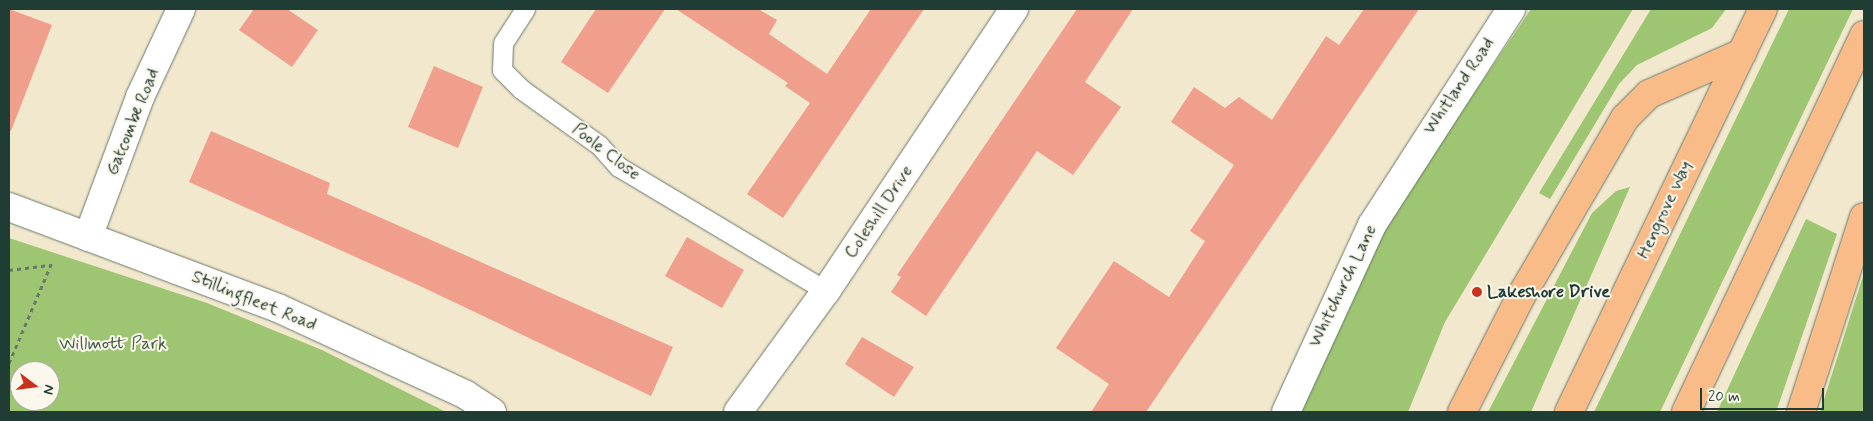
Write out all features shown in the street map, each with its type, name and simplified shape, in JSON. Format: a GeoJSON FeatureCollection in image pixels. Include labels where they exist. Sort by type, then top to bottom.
{"type":"FeatureCollection","features":[{"type":"Feature","properties":{"kind":"highway","name":"Hengrove Way"},"geometry":{"type":"LineString","coordinates":[[1569,412],[1763,9]]}},
{"type":"Feature","properties":{"kind":"highway"},"geometry":{"type":"LineString","coordinates":[[1686,412],[1864,35]]}},
{"type":"Feature","properties":{"kind":"highway"},"geometry":{"type":"LineString","coordinates":[[1462,412],[1521,296],[1625,118],[1649,94],[1742,53]]}},
{"type":"Feature","properties":{"kind":"highway"},"geometry":{"type":"LineString","coordinates":[[1801,412],[1864,216]]}},
{"type":"Feature","properties":{"kind":"street","name":"Gatcombe Road"},"geometry":{"type":"LineString","coordinates":[[77,233],[182,9]]}},
{"type":"Feature","properties":{"kind":"street","name":"Coleshill Drive"},"geometry":{"type":"LineString","coordinates":[[738,412],[826,291],[1014,9]]}},
{"type":"Feature","properties":{"kind":"street","name":"Whitland Road"},"geometry":{"type":"LineString","coordinates":[[1408,163],[1510,9]]}},
{"type":"Feature","properties":{"kind":"street","name":"Whitchurch Lane"},"geometry":{"type":"LineString","coordinates":[[1286,412],[1372,225],[1408,163]]}},
{"type":"Feature","properties":{"kind":"street","name":"Stillingfleet Road"},"geometry":{"type":"LineString","coordinates":[[9,207],[278,308],[466,395],[492,412]]}},
{"type":"Feature","properties":{"kind":"lane","name":"Poole Close"},"geometry":{"type":"LineString","coordinates":[[525,9],[503,43],[502,70],[522,89],[599,145],[619,167],[826,291]]}},
{"type":"Feature","properties":{"kind":"path"},"geometry":{"type":"LineString","coordinates":[[9,363],[50,265],[77,233]]}},
{"type":"Feature","properties":{"kind":"path"},"geometry":{"type":"LineString","coordinates":[[9,270],[50,265]]}},
{"type":"Feature","properties":{"kind":"green space"},"geometry":{"type":"Polygon","coordinates":[[[1531,9],[1633,9],[1445,322],[1408,412],[1300,412],[1383,228],[1531,9]]]}},
{"type":"Feature","properties":{"kind":"green space"},"geometry":{"type":"Polygon","coordinates":[[[1651,9],[1726,9],[1712,28],[1637,65],[1619,84],[1550,199],[1539,193],[1651,9]]]}},
{"type":"Feature","properties":{"kind":"green space"},"geometry":{"type":"Polygon","coordinates":[[[1789,9],[1853,9],[1660,412],[1594,412],[1789,9]]]}},
{"type":"Feature","properties":{"kind":"green space"},"geometry":{"type":"Polygon","coordinates":[[[1630,187],[1531,412],[1488,412],[1592,213],[1616,191],[1630,187]]]}},
{"type":"Feature","properties":{"kind":"green space"},"geometry":{"type":"Polygon","coordinates":[[[1806,219],[1837,234],[1776,412],[1717,412],[1806,219]]]}},
{"type":"Feature","properties":{"kind":"green space","name":"Willmott Park"},"geometry":{"type":"Polygon","coordinates":[[[9,238],[207,303],[322,350],[446,412],[9,412],[9,238]]]}},
{"type":"Feature","properties":{"kind":"green space"},"geometry":{"type":"Polygon","coordinates":[[[1864,273],[1864,412],[1820,412],[1864,273]]]}},
{"type":"Feature","properties":{"kind":"building"},"geometry":{"type":"Polygon","coordinates":[[[9,9],[52,25],[11,131],[9,130],[9,9]]]}},
{"type":"Feature","properties":{"kind":"building"},"geometry":{"type":"Polygon","coordinates":[[[254,9],[287,9],[318,30],[292,67],[239,30],[254,9]]]}},
{"type":"Feature","properties":{"kind":"building"},"geometry":{"type":"Polygon","coordinates":[[[596,9],[665,9],[608,93],[561,62],[596,9]]]}},
{"type":"Feature","properties":{"kind":"building"},"geometry":{"type":"Polygon","coordinates":[[[676,9],[758,9],[777,20],[769,34],[827,74],[871,9],[924,9],[783,218],[747,194],[810,103],[785,86],[788,83],[676,9]]]}},
{"type":"Feature","properties":{"kind":"building"},"geometry":{"type":"Polygon","coordinates":[[[1077,9],[1133,9],[1085,82],[1121,107],[1073,175],[1037,151],[926,316],[891,292],[901,277],[897,275],[1077,9]]]}},
{"type":"Feature","properties":{"kind":"building"},"geometry":{"type":"Polygon","coordinates":[[[1364,9],[1419,9],[1146,412],[1091,412],[1109,384],[1056,348],[1114,261],[1169,297],[1205,241],[1190,231],[1234,165],[1171,122],[1194,87],[1225,108],[1239,97],[1272,120],[1326,36],[1339,45],[1364,9]]]}},
{"type":"Feature","properties":{"kind":"building"},"geometry":{"type":"Polygon","coordinates":[[[434,66],[483,87],[458,148],[408,127],[434,66]]]}},
{"type":"Feature","properties":{"kind":"building"},"geometry":{"type":"Polygon","coordinates":[[[211,131],[330,183],[327,194],[673,347],[651,396],[420,286],[189,182],[211,131]]]}},
{"type":"Feature","properties":{"kind":"building"},"geometry":{"type":"Polygon","coordinates":[[[687,237],[744,270],[722,308],[665,276],[687,237]]]}},
{"type":"Feature","properties":{"kind":"building"},"geometry":{"type":"Polygon","coordinates":[[[862,337],[914,367],[894,397],[845,364],[862,337]]]}},
{"type":"Feature","properties":{"kind":"place","name":"Lakeshore Drive"},"geometry":{"type":"Point","coordinates":[1477,292]}}]}
